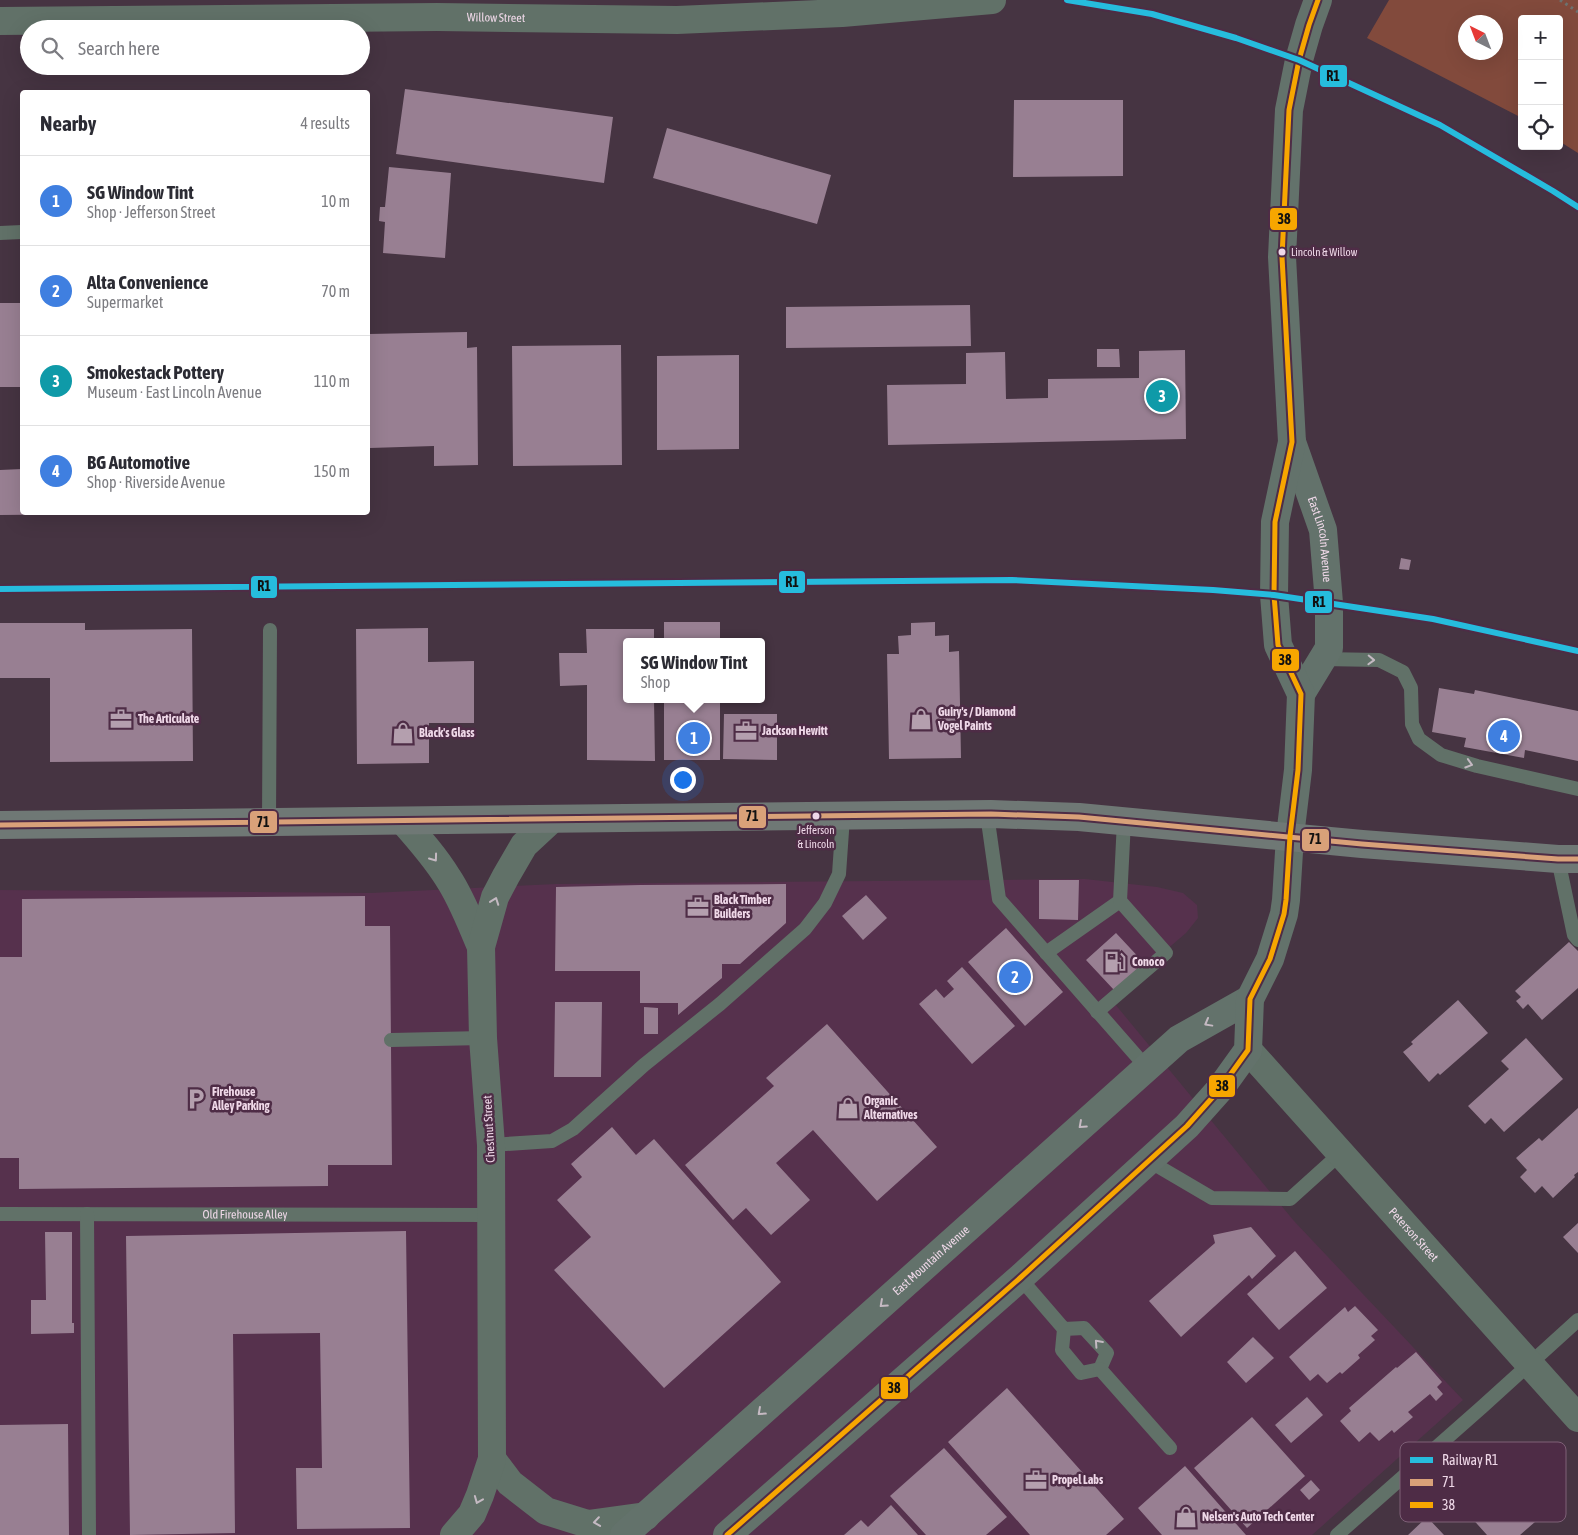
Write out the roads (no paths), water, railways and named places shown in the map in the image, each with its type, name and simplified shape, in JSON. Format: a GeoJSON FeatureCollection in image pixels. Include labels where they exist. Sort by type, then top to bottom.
{"type":"FeatureCollection","features":[{"type":"Feature","properties":{"kind":"highway"},"geometry":{"type":"LineString","coordinates":[[0,825],[987,814],[1079,817],[1362,844],[1568,859]]}},
{"type":"Feature","properties":{"kind":"street","name":"Willow Street"},"geometry":{"type":"LineString","coordinates":[[36,20],[437,9],[677,20],[842,13],[992,0]]}},
{"type":"Feature","properties":{"kind":"street","name":"East Lincoln Avenue"},"geometry":{"type":"LineString","coordinates":[[1290,836],[1298,770],[1301,694],[1278,645],[1274,595],[1275,522],[1292,442],[1282,257],[1290,110],[1299,60],[1308,25],[1318,0]]}},
{"type":"Feature","properties":{"kind":"street","name":"Willow Street"},"geometry":{"type":"LineString","coordinates":[[0,21],[20,20]]}},
{"type":"Feature","properties":{"kind":"street","name":"East Lincoln Avenue"},"geometry":{"type":"LineString","coordinates":[[1292,442],[1323,530],[1329,603],[1330,648],[1301,694]]}},
{"type":"Feature","properties":{"kind":"street"},"geometry":{"type":"LineString","coordinates":[[403,820],[449,879],[481,948]]}},
{"type":"Feature","properties":{"kind":"street","name":"Chestnut Street"},"geometry":{"type":"LineString","coordinates":[[454,1535],[472,1514],[492,1459],[492,1145],[483,1038],[481,948],[495,897],[506,876],[524,845],[551,820]]}},
{"type":"Feature","properties":{"kind":"street"},"geometry":{"type":"LineString","coordinates":[[727,1535],[1020,1278],[1187,1126],[1220,1089],[1248,1050],[1250,999],[1270,959],[1284,914],[1290,836]]}},
{"type":"Feature","properties":{"kind":"street","name":"East Mountain Avenue"},"geometry":{"type":"LineString","coordinates":[[624,1535],[1179,1039],[1250,999]]}},
{"type":"Feature","properties":{"kind":"street","name":"Peterson Street"},"geometry":{"type":"LineString","coordinates":[[1248,1050],[1578,1418]]}},
{"type":"Feature","properties":{"kind":"street"},"geometry":{"type":"LineString","coordinates":[[492,1459],[510,1483],[546,1512],[588,1524],[646,1516]]}},
{"type":"Feature","properties":{"kind":"lane"},"geometry":{"type":"LineString","coordinates":[[0,233],[20,232]]}},
{"type":"Feature","properties":{"kind":"lane"},"geometry":{"type":"LineString","coordinates":[[269,821],[270,630]]}},
{"type":"Feature","properties":{"kind":"lane"},"geometry":{"type":"LineString","coordinates":[[1322,659],[1379,660],[1404,672],[1411,688],[1412,724],[1419,739],[1441,755],[1477,766],[1578,789]]}},
{"type":"Feature","properties":{"kind":"lane"},"geometry":{"type":"LineString","coordinates":[[987,814],[999,899],[1147,1068]]}},
{"type":"Feature","properties":{"kind":"lane"},"geometry":{"type":"LineString","coordinates":[[492,1145],[552,1141],[573,1129],[644,1065],[720,1004],[805,929],[825,903],[839,874],[843,816]]}},
{"type":"Feature","properties":{"kind":"lane"},"geometry":{"type":"LineString","coordinates":[[1097,1012],[1166,953],[1120,901],[1124,821]]}},
{"type":"Feature","properties":{"kind":"lane"},"geometry":{"type":"LineString","coordinates":[[1568,859],[1574,935],[1578,940]]}},
{"type":"Feature","properties":{"kind":"lane"},"geometry":{"type":"LineString","coordinates":[[1046,953],[1120,901]]}},
{"type":"Feature","properties":{"kind":"lane"},"geometry":{"type":"LineString","coordinates":[[391,1040],[483,1038]]}},
{"type":"Feature","properties":{"kind":"lane"},"geometry":{"type":"LineString","coordinates":[[1149,1160],[1212,1198],[1290,1199],[1341,1153]]}},
{"type":"Feature","properties":{"kind":"lane","name":"Old Firehouse Alley"},"geometry":{"type":"LineString","coordinates":[[0,1214],[491,1215]]}},
{"type":"Feature","properties":{"kind":"lane"},"geometry":{"type":"LineString","coordinates":[[87,1214],[89,1535]]}},
{"type":"Feature","properties":{"kind":"lane"},"geometry":{"type":"LineString","coordinates":[[1020,1278],[1064,1329],[1062,1350],[1081,1373],[1100,1369]]}},
{"type":"Feature","properties":{"kind":"lane"},"geometry":{"type":"LineString","coordinates":[[1442,1442],[1578,1320]]}},
{"type":"Feature","properties":{"kind":"lane"},"geometry":{"type":"LineString","coordinates":[[1064,1329],[1084,1328],[1107,1352],[1100,1369]]}},
{"type":"Feature","properties":{"kind":"lane"},"geometry":{"type":"LineString","coordinates":[[1100,1369],[1170,1448]]}},
{"type":"Feature","properties":{"kind":"lane"},"geometry":{"type":"LineString","coordinates":[[1337,1535],[1400,1479]]}},
{"type":"Feature","properties":{"kind":"rail line","name":"R1"},"geometry":{"type":"LineString","coordinates":[[1067,0],[1152,14],[1236,38],[1299,60],[1440,125],[1578,207]]}},
{"type":"Feature","properties":{"kind":"rail line","name":"R1"},"geometry":{"type":"LineString","coordinates":[[0,589],[1012,580],[1213,590],[1274,595],[1433,619],[1578,651]]}},
{"type":"Feature","properties":{"kind":"place","name":"Lincoln & Willow"},"geometry":{"type":"Point","coordinates":[1282,252]}},
{"type":"Feature","properties":{"kind":"place","name":"Smokestack Pottery"},"geometry":{"type":"Point","coordinates":[1162,396]}},
{"type":"Feature","properties":{"kind":"place","name":"The Articulate"},"geometry":{"type":"Point","coordinates":[121,719]}},
{"type":"Feature","properties":{"kind":"place","name":"Guiry's / Diamond Vogel Paints"},"geometry":{"type":"Point","coordinates":[921,719]}},
{"type":"Feature","properties":{"kind":"place","name":"Jackson Hewitt"},"geometry":{"type":"Point","coordinates":[746,731]}},
{"type":"Feature","properties":{"kind":"place","name":"Black's Glass"},"geometry":{"type":"Point","coordinates":[403,733]}},
{"type":"Feature","properties":{"kind":"place","name":"BG Automotive"},"geometry":{"type":"Point","coordinates":[1504,736]}},
{"type":"Feature","properties":{"kind":"place","name":"SG Window Tint"},"geometry":{"type":"Point","coordinates":[694,738]}},
{"type":"Feature","properties":{"kind":"place","name":"Jefferson & Lincoln"},"geometry":{"type":"Point","coordinates":[816,816]}},
{"type":"Feature","properties":{"kind":"place","name":"Black Timber Builders"},"geometry":{"type":"Point","coordinates":[698,907]}},
{"type":"Feature","properties":{"kind":"place","name":"Conoco"},"geometry":{"type":"Point","coordinates":[1115,962]}},
{"type":"Feature","properties":{"kind":"place","name":"Alta Convenience"},"geometry":{"type":"Point","coordinates":[1015,977]}},
{"type":"Feature","properties":{"kind":"place","name":"Firehouse Alley Parking"},"geometry":{"type":"Point","coordinates":[196,1099]}},
{"type":"Feature","properties":{"kind":"place","name":"Organic Alternatives"},"geometry":{"type":"Point","coordinates":[848,1108]}},
{"type":"Feature","properties":{"kind":"place","name":"Propel Labs"},"geometry":{"type":"Point","coordinates":[1036,1480]}},
{"type":"Feature","properties":{"kind":"place","name":"Nelsen's Auto Tech Center"},"geometry":{"type":"Point","coordinates":[1186,1517]}}]}
